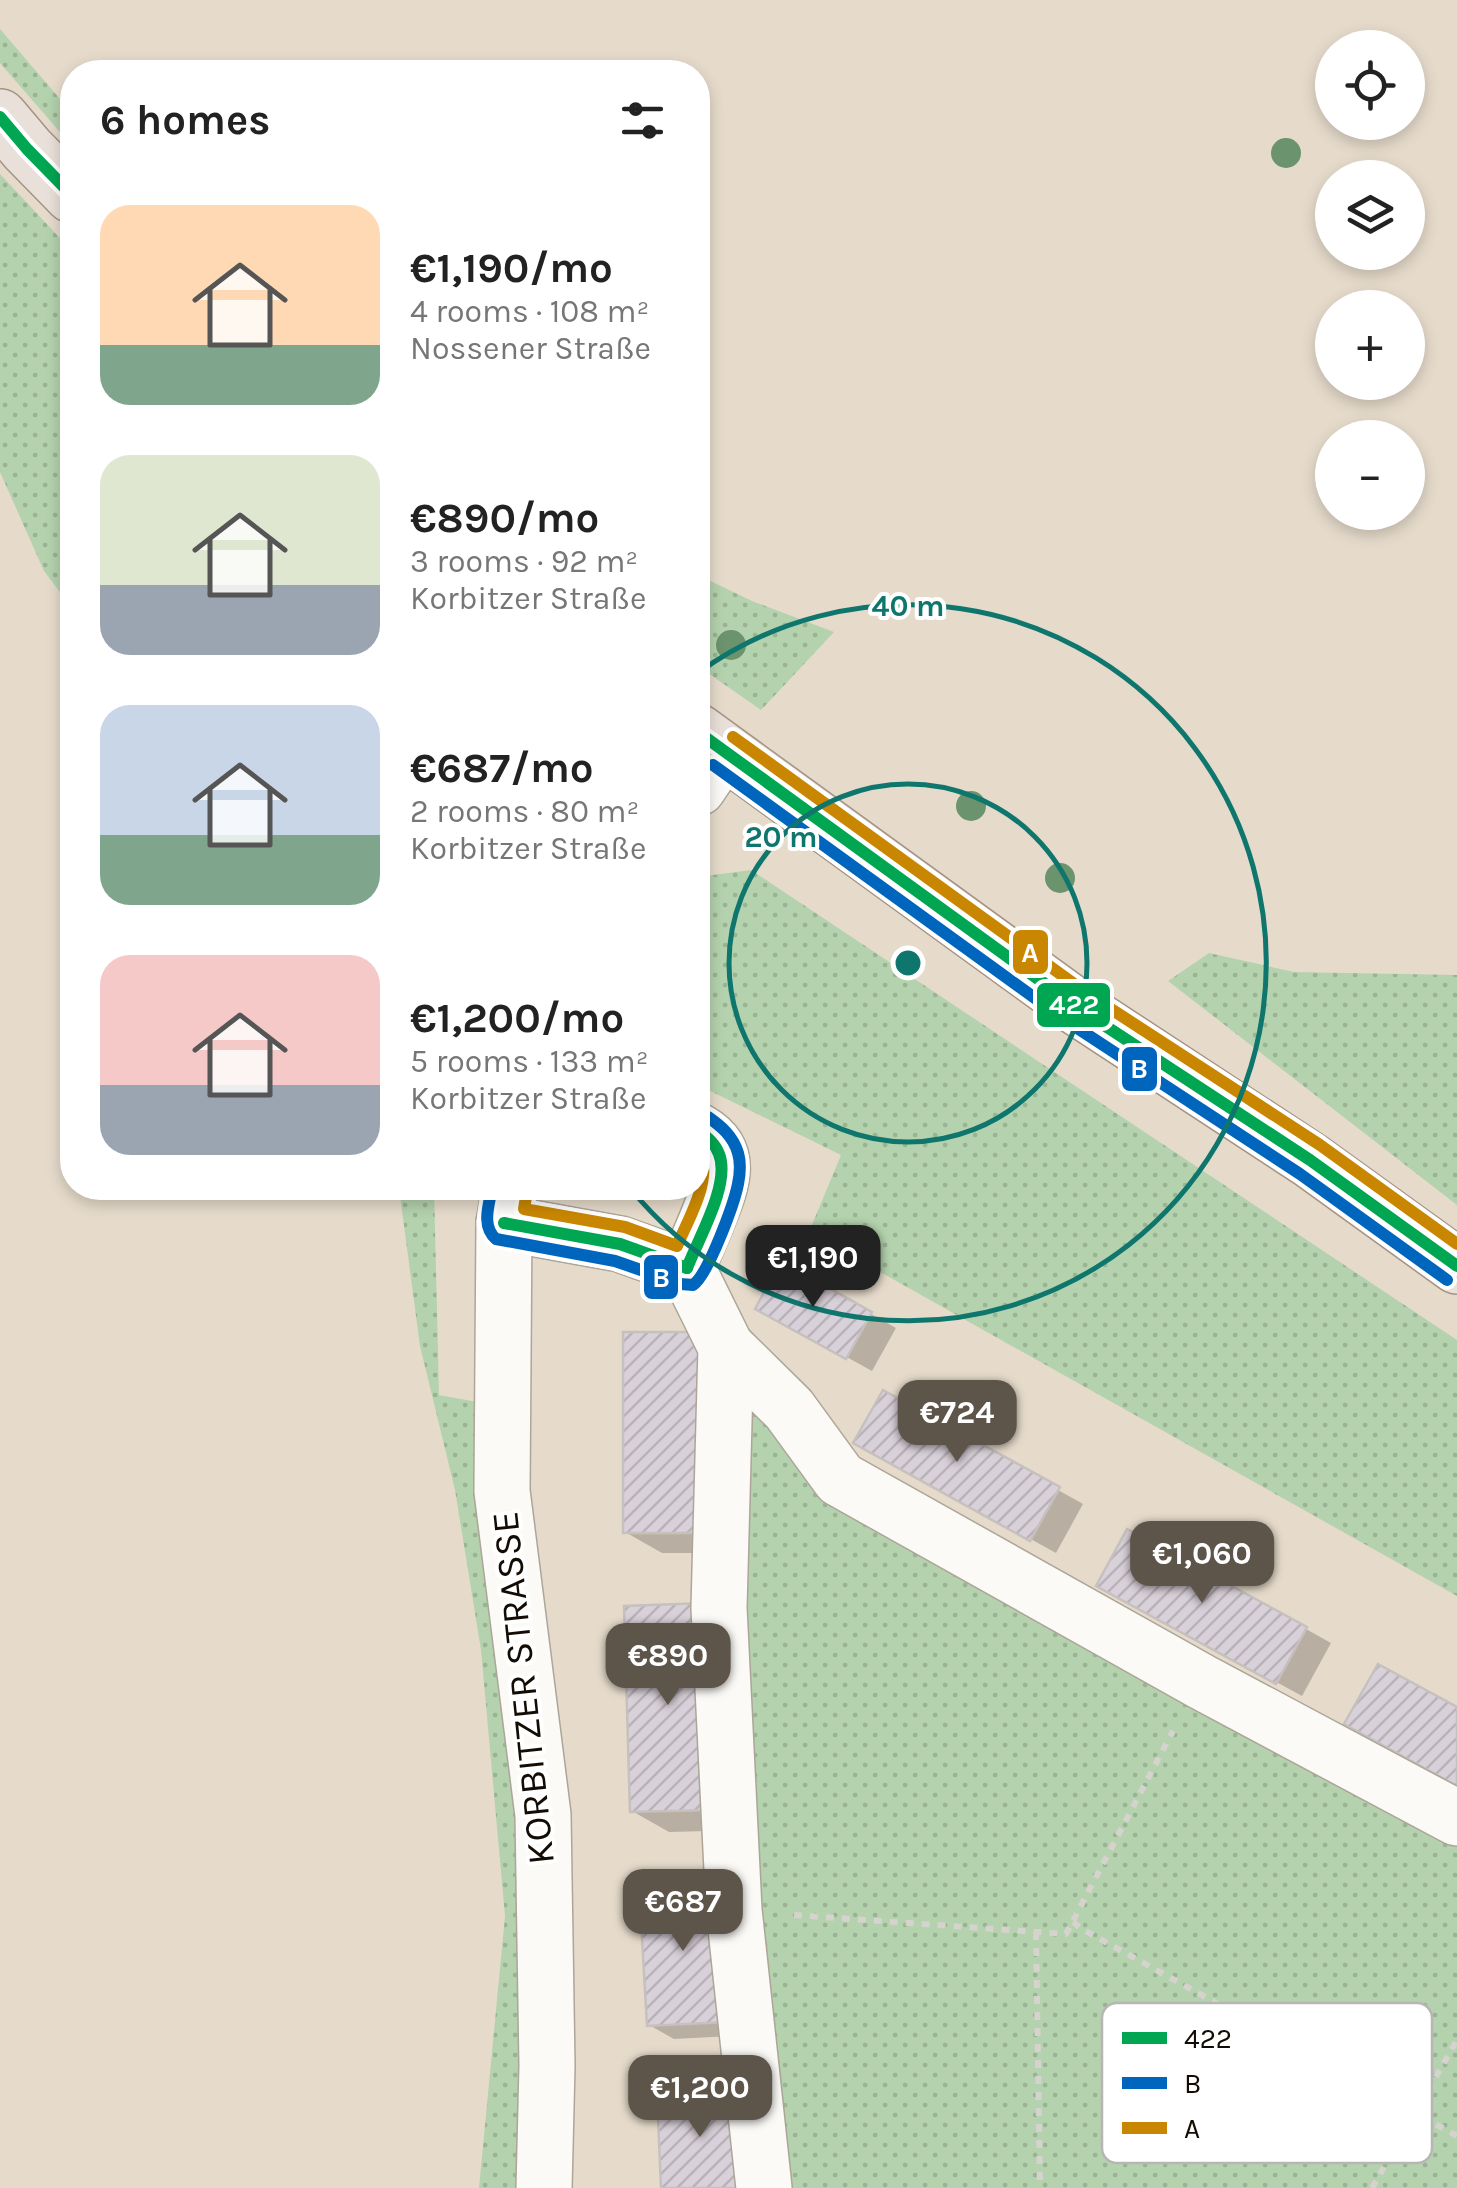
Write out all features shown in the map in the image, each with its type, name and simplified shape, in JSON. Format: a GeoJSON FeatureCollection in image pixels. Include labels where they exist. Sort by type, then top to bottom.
{"type":"FeatureCollection","features":[{"type":"Feature","properties":{"kind":"main road"},"geometry":{"type":"LineString","coordinates":[[0,117],[60,183]]}},
{"type":"Feature","properties":{"kind":"main road"},"geometry":{"type":"LineString","coordinates":[[710,760],[1310,1160],[1457,1266]]}},
{"type":"Feature","properties":{"kind":"street"},"geometry":{"type":"LineString","coordinates":[[687,1268],[722,1183],[722,1158],[710,1138]]}},
{"type":"Feature","properties":{"kind":"street"},"geometry":{"type":"LineString","coordinates":[[507,1206],[687,1268],[726,1347],[789,1409],[840,1479],[1202,1682],[1457,1818]]}},
{"type":"Feature","properties":{"kind":"street","name":"KORBITZER STRASSE"},"geometry":{"type":"LineString","coordinates":[[507,1206],[502,1491],[543,1815],[547,2066],[544,2188]]}},
{"type":"Feature","properties":{"kind":"street"},"geometry":{"type":"LineString","coordinates":[[726,1347],[719,1608],[734,1910],[764,2188]]}},
{"type":"Feature","properties":{"kind":"path"},"geometry":{"type":"LineString","coordinates":[[734,1910],[1066,1934],[1202,1682]]}},
{"type":"Feature","properties":{"kind":"path"},"geometry":{"type":"LineString","coordinates":[[1073,1922],[1218,2003]]}},
{"type":"Feature","properties":{"kind":"path"},"geometry":{"type":"LineString","coordinates":[[1036,1932],[1040,2188]]}},
{"type":"Feature","properties":{"kind":"path"},"geometry":{"type":"LineString","coordinates":[[1432,2083],[1457,2040]]}},
{"type":"Feature","properties":{"kind":"path"},"geometry":{"type":"LineString","coordinates":[[1432,2122],[1457,2136]]}},
{"type":"Feature","properties":{"kind":"path"},"geometry":{"type":"LineString","coordinates":[[1372,2188],[1386,2163]]}},
{"type":"Feature","properties":{"kind":"green space"},"geometry":{"type":"Polygon","coordinates":[[[0,29],[60,99],[60,132],[0,63],[0,29]]]}},
{"type":"Feature","properties":{"kind":"green space"},"geometry":{"type":"Polygon","coordinates":[[[0,174],[60,238],[60,592],[44,571],[0,472],[0,174]]]}},
{"type":"Feature","properties":{"kind":"green space"},"geometry":{"type":"Polygon","coordinates":[[[710,581],[834,632],[761,710],[710,674],[710,581]]]}},
{"type":"Feature","properties":{"kind":"green space"},"geometry":{"type":"Polygon","coordinates":[[[751,870],[1457,1340],[1457,1596],[809,1232],[841,1155],[710,1091],[710,875],[751,870]]]}},
{"type":"Feature","properties":{"kind":"green space"},"geometry":{"type":"Polygon","coordinates":[[[1209,953],[1294,972],[1457,975],[1457,1205],[1168,981],[1209,953]]]}},
{"type":"Feature","properties":{"kind":"green space"},"geometry":{"type":"Polygon","coordinates":[[[401,1200],[434,1200],[439,1395],[483,1403],[520,1799],[526,2188],[479,2188],[505,1916],[481,1650],[455,1490],[420,1346],[401,1200]]]}},
{"type":"Feature","properties":{"kind":"green space"},"geometry":{"type":"Polygon","coordinates":[[[726,1347],[841,1479],[1457,1818],[1457,2188],[764,2188],[726,1347]]]}},
{"type":"Feature","properties":{"kind":"building"},"geometry":{"type":"Polygon","coordinates":[[[781,1261],[872,1312],[846,1359],[755,1309],[781,1261]]]}},
{"type":"Feature","properties":{"kind":"building"},"geometry":{"type":"Polygon","coordinates":[[[623,1332],[703,1332],[703,1533],[623,1533],[623,1332]]]}},
{"type":"Feature","properties":{"kind":"building"},"geometry":{"type":"Polygon","coordinates":[[[883,1390],[1060,1487],[1030,1541],[853,1443],[883,1390]]]}},
{"type":"Feature","properties":{"kind":"building"},"geometry":{"type":"Polygon","coordinates":[[[1127,1529],[1307,1627],[1276,1684],[1096,1586],[1127,1529]]]}},
{"type":"Feature","properties":{"kind":"building"},"geometry":{"type":"Polygon","coordinates":[[[705,1603],[711,1810],[630,1812],[624,1606],[705,1603]]]}},
{"type":"Feature","properties":{"kind":"building"},"geometry":{"type":"Polygon","coordinates":[[[1378,1664],[1457,1707],[1457,1786],[1344,1724],[1378,1664]]]}},
{"type":"Feature","properties":{"kind":"building"},"geometry":{"type":"Polygon","coordinates":[[[718,1881],[726,2022],[647,2026],[639,1886],[718,1881]]]}},
{"type":"Feature","properties":{"kind":"building"},"geometry":{"type":"Polygon","coordinates":[[[737,2090],[742,2188],[661,2188],[657,2094],[737,2090]]]}},
{"type":"Feature","properties":{"kind":"transit line","name":"422"},"geometry":{"type":"LineString","coordinates":[[0,117],[60,183]]}},
{"type":"Feature","properties":{"kind":"transit line","name":"A"},"geometry":{"type":"LineString","coordinates":[[733,737],[1088,994],[1320,1145],[1457,1244]]}},
{"type":"Feature","properties":{"kind":"transit line","name":"422"},"geometry":{"type":"LineString","coordinates":[[710,741],[1078,1008],[1310,1160],[1457,1266]]}},
{"type":"Feature","properties":{"kind":"transit line","name":"B"},"geometry":{"type":"LineString","coordinates":[[713,765],[1068,1022],[1300,1174],[1447,1280]]}},
{"type":"Feature","properties":{"kind":"transit line","name":"B"},"geometry":{"type":"LineString","coordinates":[[490,1200],[487,1222],[496,1239],[615,1261],[693,1285],[720,1238],[740,1172],[733,1141],[710,1119]]}},
{"type":"Feature","properties":{"kind":"transit line","name":"422"},"geometry":{"type":"LineString","coordinates":[[687,1268],[721,1180],[722,1166],[710,1141]]}},
{"type":"Feature","properties":{"kind":"transit line","name":"A"},"geometry":{"type":"LineString","coordinates":[[526,1200],[524,1209],[625,1227],[677,1246],[697,1200]]}},
{"type":"Feature","properties":{"kind":"transit line","name":"422"},"geometry":{"type":"LineString","coordinates":[[504,1223],[620,1244],[687,1268]]}}]}
